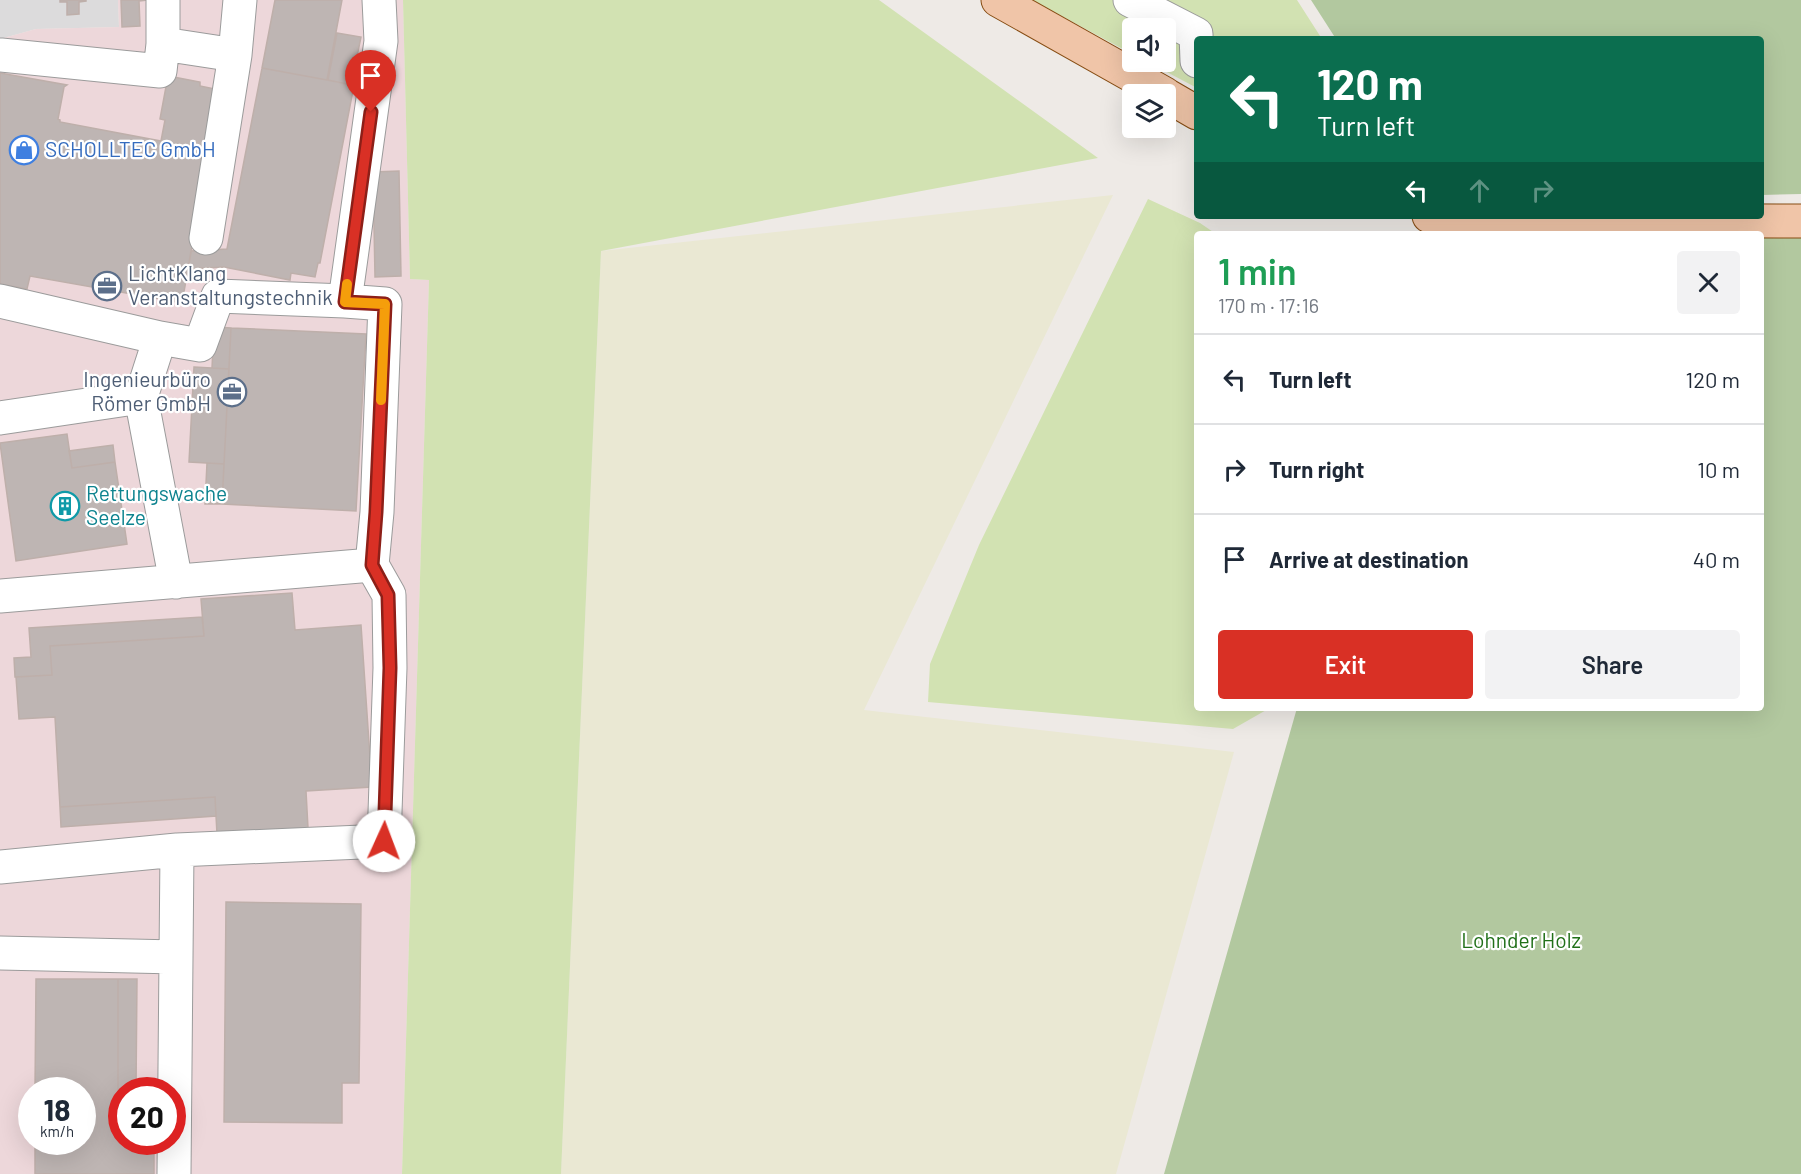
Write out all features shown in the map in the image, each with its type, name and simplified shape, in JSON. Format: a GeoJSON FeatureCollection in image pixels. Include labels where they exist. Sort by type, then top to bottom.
{"type":"FeatureCollection","features":[{"type":"Feature","properties":{"kind":"main road"},"geometry":{"type":"LineString","coordinates":[[998,0],[1146,84]]}},
{"type":"Feature","properties":{"kind":"main road"},"geometry":{"type":"LineString","coordinates":[[1176,101],[1194,111]]}},
{"type":"Feature","properties":{"kind":"main road"},"geometry":{"type":"LineString","coordinates":[[1442,219],[1801,221]]}},
{"type":"Feature","properties":{"kind":"lane"},"geometry":{"type":"LineString","coordinates":[[1,55],[160,71],[163,44],[163,0]]}},
{"type":"Feature","properties":{"kind":"lane"},"geometry":{"type":"LineString","coordinates":[[206,238],[235,55],[240,0]]}},
{"type":"Feature","properties":{"kind":"lane"},"geometry":{"type":"LineString","coordinates":[[345,302],[381,41],[379,0]]}},
{"type":"Feature","properties":{"kind":"lane"},"geometry":{"type":"LineString","coordinates":[[1130,0],[1196,36]]}},
{"type":"Feature","properties":{"kind":"lane"},"geometry":{"type":"LineString","coordinates":[[163,44],[235,55]]}},
{"type":"Feature","properties":{"kind":"lane"},"geometry":{"type":"LineString","coordinates":[[0,301],[200,345],[218,296],[385,304],[372,565],[388,595],[390,668],[384,841],[177,850],[0,867]]}},
{"type":"Feature","properties":{"kind":"lane"},"geometry":{"type":"LineString","coordinates":[[160,338],[141,397],[176,582]]}},
{"type":"Feature","properties":{"kind":"lane"},"geometry":{"type":"LineString","coordinates":[[0,418],[141,397]]}},
{"type":"Feature","properties":{"kind":"lane"},"geometry":{"type":"LineString","coordinates":[[0,596],[372,565]]}},
{"type":"Feature","properties":{"kind":"lane"},"geometry":{"type":"LineString","coordinates":[[174,1174],[177,850]]}},
{"type":"Feature","properties":{"kind":"lane"},"geometry":{"type":"LineString","coordinates":[[0,953],[176,957]]}},
{"type":"Feature","properties":{"kind":"shaded area"},"geometry":{"type":"Polygon","coordinates":[[[0,0],[118,0],[119,27],[36,29],[0,39],[0,0]]]}},
{"type":"Feature","properties":{"kind":"shaded area"},"geometry":{"type":"Polygon","coordinates":[[[118,0],[403,0],[410,279],[429,280],[402,1174],[0,1174],[0,39],[36,29],[119,27],[118,0]]]}},
{"type":"Feature","properties":{"kind":"shaded area"},"geometry":{"type":"Polygon","coordinates":[[[1113,195],[864,710],[1234,752],[1116,1174],[561,1174],[601,251],[1113,195]]]}},
{"type":"Feature","properties":{"kind":"green space"},"geometry":{"type":"Polygon","coordinates":[[[403,0],[879,0],[1098,158],[601,251],[561,1174],[402,1174],[429,280],[410,279],[403,0]]]}},
{"type":"Feature","properties":{"kind":"green space"},"geometry":{"type":"Polygon","coordinates":[[[1032,0],[1297,0],[1320,36],[1194,36],[1194,86],[1167,72],[1176,72],[1176,18],[1122,18],[1122,49],[1032,0]]]}},
{"type":"Feature","properties":{"kind":"green space"},"geometry":{"type":"Polygon","coordinates":[[[1311,0],[1801,0],[1801,194],[1764,195],[1764,36],[1334,36],[1311,0]]]}},
{"type":"Feature","properties":{"kind":"green space"},"geometry":{"type":"Polygon","coordinates":[[[1148,199],[1200,223],[1212,231],[1194,231],[1194,711],[1264,711],[1233,729],[928,702],[930,664],[979,545],[1148,199]]]}},
{"type":"Feature","properties":{"kind":"green space","name":"Lohnder Holz"},"geometry":{"type":"Polygon","coordinates":[[[1764,234],[1801,235],[1801,1174],[1164,1174],[1296,711],[1764,711],[1764,234]]]}},
{"type":"Feature","properties":{"kind":"building"},"geometry":{"type":"Polygon","coordinates":[[[60,0],[86,1],[79,2],[79,14],[67,15],[67,2],[60,2],[60,0]]]}},
{"type":"Feature","properties":{"kind":"building"},"geometry":{"type":"Polygon","coordinates":[[[121,0],[148,0],[139,1],[140,26],[122,27],[121,0]]]}},
{"type":"Feature","properties":{"kind":"building"},"geometry":{"type":"Polygon","coordinates":[[[275,0],[342,0],[327,80],[262,68],[275,0]]]}},
{"type":"Feature","properties":{"kind":"building"},"geometry":{"type":"Polygon","coordinates":[[[337,33],[361,37],[351,85],[328,80],[337,33]]]}},
{"type":"Feature","properties":{"kind":"building"},"geometry":{"type":"Polygon","coordinates":[[[262,68],[354,85],[320,263],[318,263],[315,277],[291,273],[290,280],[224,267],[188,269],[191,251],[227,249],[262,68]]]}},
{"type":"Feature","properties":{"kind":"building"},"geometry":{"type":"Polygon","coordinates":[[[0,73],[67,85],[64,87],[58,119],[60,122],[161,141],[165,120],[160,119],[168,76],[200,82],[200,86],[220,90],[182,303],[30,276],[27,289],[0,284],[0,73]]]}},
{"type":"Feature","properties":{"kind":"building"},"geometry":{"type":"Polygon","coordinates":[[[399,171],[401,276],[375,277],[373,172],[399,171]]]}},
{"type":"Feature","properties":{"kind":"building"},"geometry":{"type":"Polygon","coordinates":[[[214,327],[231,328],[229,369],[212,368],[214,327]]]}},
{"type":"Feature","properties":{"kind":"building"},"geometry":{"type":"Polygon","coordinates":[[[231,328],[366,334],[356,511],[222,504],[231,328]]]}},
{"type":"Feature","properties":{"kind":"building"},"geometry":{"type":"Polygon","coordinates":[[[194,367],[229,369],[224,464],[189,462],[194,367]]]}},
{"type":"Feature","properties":{"kind":"building","name":"Rettungswache Seelze"},"geometry":{"type":"Polygon","coordinates":[[[67,434],[72,468],[115,462],[127,544],[16,561],[0,443],[67,434]]]}},
{"type":"Feature","properties":{"kind":"building"},"geometry":{"type":"Polygon","coordinates":[[[113,445],[115,462],[72,468],[69,451],[113,445]]]}},
{"type":"Feature","properties":{"kind":"building"},"geometry":{"type":"Polygon","coordinates":[[[207,463],[224,464],[222,504],[205,504],[207,463]]]}},
{"type":"Feature","properties":{"kind":"building"},"geometry":{"type":"Polygon","coordinates":[[[292,593],[295,630],[361,625],[372,787],[306,791],[308,828],[217,834],[215,797],[60,807],[55,717],[19,719],[16,677],[52,675],[50,646],[204,636],[201,599],[292,593]]]}},
{"type":"Feature","properties":{"kind":"building"},"geometry":{"type":"Polygon","coordinates":[[[202,617],[204,636],[50,646],[52,675],[15,677],[14,658],[31,657],[29,628],[202,617]]]}},
{"type":"Feature","properties":{"kind":"building"},"geometry":{"type":"Polygon","coordinates":[[[215,797],[216,816],[61,827],[60,807],[215,797]]]}},
{"type":"Feature","properties":{"kind":"building"},"geometry":{"type":"Polygon","coordinates":[[[226,902],[361,904],[359,1083],[342,1083],[342,1123],[224,1122],[226,902]]]}},
{"type":"Feature","properties":{"kind":"building"},"geometry":{"type":"Polygon","coordinates":[[[36,979],[118,979],[118,1077],[108,1077],[108,1155],[154,1155],[154,1174],[35,1174],[35,1155],[96,1155],[96,1077],[35,1077],[36,979]]]}},
{"type":"Feature","properties":{"kind":"building"},"geometry":{"type":"Polygon","coordinates":[[[118,979],[137,979],[136,1077],[118,1077],[118,979]]]}},
{"type":"Feature","properties":{"kind":"slow traffic"},"geometry":{"type":"LineString","coordinates":[[347,284],[345,302],[385,304],[381,400]]}},
{"type":"Feature","properties":{"kind":"place","name":"SCHOLLTEC GmbH"},"geometry":{"type":"Point","coordinates":[24,150]}},
{"type":"Feature","properties":{"kind":"place","name":"LichtKlang Veranstaltungstechnik"},"geometry":{"type":"Point","coordinates":[107,286]}},
{"type":"Feature","properties":{"kind":"place","name":"Ingenieurbüro Römer GmbH"},"geometry":{"type":"Point","coordinates":[232,392]}},
{"type":"Feature","properties":{"kind":"place","name":"Rettungswache Seelze"},"geometry":{"type":"Point","coordinates":[65,506]}},
{"type":"Feature","properties":{"kind":"route"},"geometry":{"type":"LineString","coordinates":[[371,112],[345,302],[385,304],[372,565],[388,595],[390,668],[384,841]]}}]}
